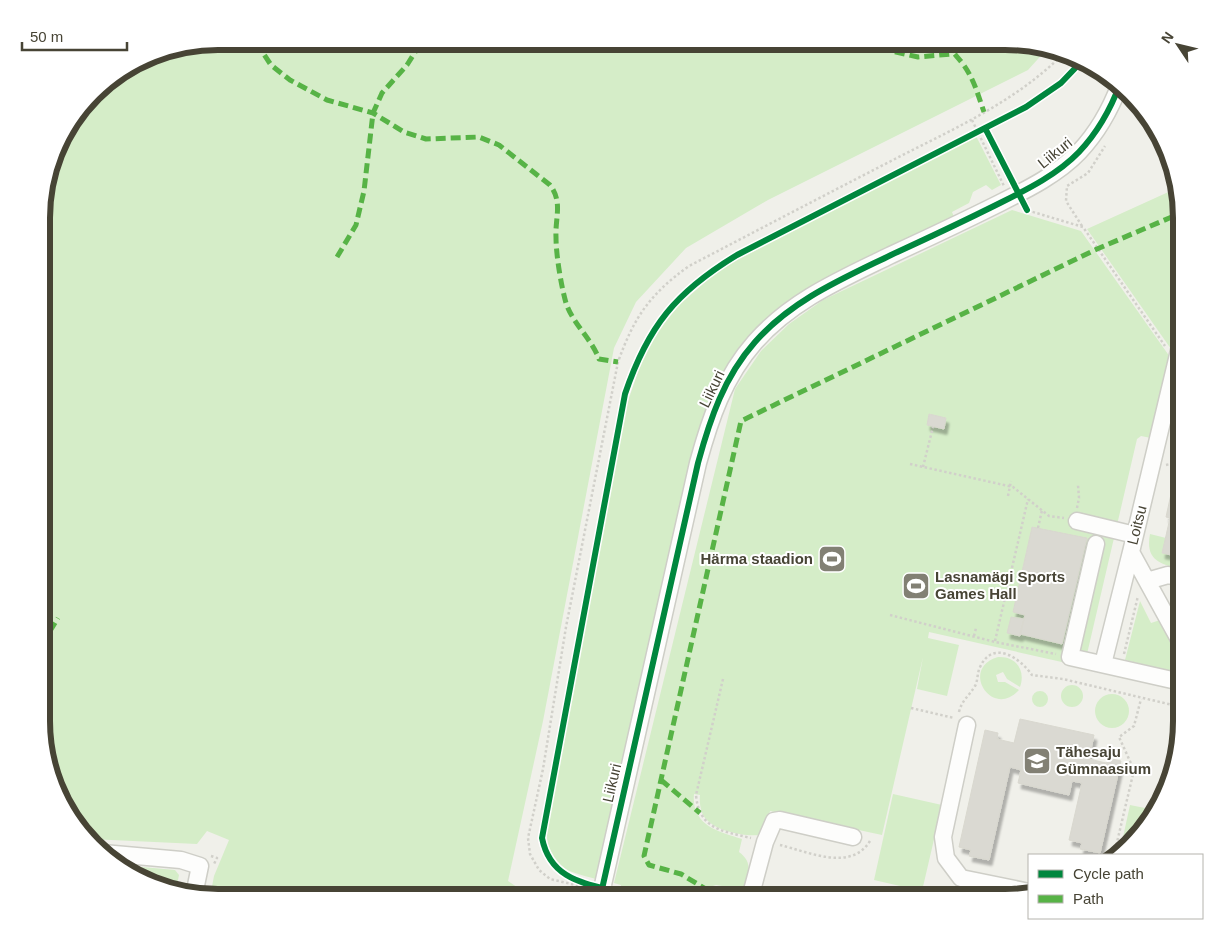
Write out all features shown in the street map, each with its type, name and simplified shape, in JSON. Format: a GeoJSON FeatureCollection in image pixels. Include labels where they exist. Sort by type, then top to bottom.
{"type":"FeatureCollection","features":[{"type":"Feature","properties":{"kind":"street","name":"Liikuri"},"geometry":{"type":"LineString","coordinates":[[596,889],[698,464],[711,418],[727,382],[755,342],[795,306],[834,282],[1007,192],[1049,176],[1079,152],[1105,116],[1116,92]]}},
{"type":"Feature","properties":{"kind":"street","name":"Loitsu"},"geometry":{"type":"LineString","coordinates":[[1173,370],[1131,552],[1173,628]]}},
{"type":"Feature","properties":{"kind":"street"},"geometry":{"type":"LineString","coordinates":[[1164,414],[1173,416]]}},
{"type":"Feature","properties":{"kind":"street"},"geometry":{"type":"LineString","coordinates":[[1076,520],[1135,535]]}},
{"type":"Feature","properties":{"kind":"street"},"geometry":{"type":"LineString","coordinates":[[1096,544],[1070,657],[1173,680]]}},
{"type":"Feature","properties":{"kind":"street"},"geometry":{"type":"LineString","coordinates":[[1103,664],[1131,552]]}},
{"type":"Feature","properties":{"kind":"street"},"geometry":{"type":"LineString","coordinates":[[1145,577],[1173,577]]}},
{"type":"Feature","properties":{"kind":"street"},"geometry":{"type":"LineString","coordinates":[[967,725],[943,837],[946,858],[961,878],[1013,889]]}},
{"type":"Feature","properties":{"kind":"street"},"geometry":{"type":"LineString","coordinates":[[752,889],[765,842],[774,821],[780,820],[853,837]]}},
{"type":"Feature","properties":{"kind":"street"},"geometry":{"type":"LineString","coordinates":[[118,855],[181,860],[200,866],[195,888]]}},
{"type":"Feature","properties":{"kind":"path"},"geometry":{"type":"LineString","coordinates":[[588,889],[550,879],[539,870],[530,854],[528,838],[543,769],[568,617],[618,362],[627,335],[662,285],[689,266],[972,120],[1018,93],[1058,59]]}},
{"type":"Feature","properties":{"kind":"path"},"geometry":{"type":"LineString","coordinates":[[972,120],[1007,192],[1026,210],[1083,227]]}},
{"type":"Feature","properties":{"kind":"path"},"geometry":{"type":"LineString","coordinates":[[969,136],[985,128]]}},
{"type":"Feature","properties":{"kind":"path"},"geometry":{"type":"LineString","coordinates":[[1106,144],[1088,173],[1066,186],[1066,202],[1173,357]]}},
{"type":"Feature","properties":{"kind":"path"},"geometry":{"type":"LineString","coordinates":[[923,466],[933,427]]}},
{"type":"Feature","properties":{"kind":"path"},"geometry":{"type":"LineString","coordinates":[[1166,456],[1164,466],[1173,464]]}},
{"type":"Feature","properties":{"kind":"path"},"geometry":{"type":"LineString","coordinates":[[910,464],[1010,486],[1049,516],[1076,520],[1079,498],[1078,485]]}},
{"type":"Feature","properties":{"kind":"path"},"geometry":{"type":"LineString","coordinates":[[1008,496],[1011,481]]}},
{"type":"Feature","properties":{"kind":"path"},"geometry":{"type":"LineString","coordinates":[[995,642],[1028,499]]}},
{"type":"Feature","properties":{"kind":"path"},"geometry":{"type":"LineString","coordinates":[[1038,528],[1042,510]]}},
{"type":"Feature","properties":{"kind":"path"},"geometry":{"type":"LineString","coordinates":[[1123,660],[1145,577]]}},
{"type":"Feature","properties":{"kind":"path"},"geometry":{"type":"LineString","coordinates":[[890,616],[995,642],[1070,657]]}},
{"type":"Feature","properties":{"kind":"path"},"geometry":{"type":"LineString","coordinates":[[974,636],[976,628]]}},
{"type":"Feature","properties":{"kind":"path"},"geometry":{"type":"LineString","coordinates":[[911,708],[957,719],[962,701],[976,685],[979,669],[984,660],[994,654],[1004,652],[1023,662],[1032,675],[1062,679],[1173,705]]}},
{"type":"Feature","properties":{"kind":"path"},"geometry":{"type":"LineString","coordinates":[[723,679],[696,794],[700,813],[708,824],[716,829],[839,859],[858,855],[870,841]]}},
{"type":"Feature","properties":{"kind":"path"},"geometry":{"type":"LineString","coordinates":[[1116,847],[1134,770],[1119,737],[1134,726],[1141,699]]}},
{"type":"Feature","properties":{"kind":"path"},"geometry":{"type":"LineString","coordinates":[[567,875],[592,889]]}},
{"type":"Feature","properties":{"kind":"green space"},"geometry":{"type":"Polygon","coordinates":[[[207,50],[1016,50],[1042,54],[1028,70],[768,200],[686,248],[636,302],[614,348],[543,721],[508,881],[520,889],[212,889],[214,876],[229,840],[207,831],[197,844],[99,839],[78,814],[67,795],[53,754],[50,732],[51,196],[59,164],[72,134],[92,107],[107,92],[125,78],[144,67],[185,53],[207,50]]]}},
{"type":"Feature","properties":{"kind":"green space"},"geometry":{"type":"Polygon","coordinates":[[[976,136],[1001,185],[992,190],[986,185],[973,192],[969,203],[952,212],[954,217],[752,336],[690,467],[596,879],[567,870],[554,860],[550,853],[547,831],[627,404],[644,354],[656,333],[679,305],[721,268],[976,136]]]}},
{"type":"Feature","properties":{"kind":"green space"},"geometry":{"type":"Polygon","coordinates":[[[1171,191],[1173,207],[1173,341],[1171,349],[1087,229],[1171,191]]]}},
{"type":"Feature","properties":{"kind":"green space"},"geometry":{"type":"Polygon","coordinates":[[[1012,210],[1081,231],[1170,357],[1151,438],[1141,436],[1137,439],[1084,667],[929,632],[928,638],[959,645],[947,696],[917,689],[923,657],[882,835],[770,811],[764,834],[735,833],[719,828],[708,821],[701,809],[700,795],[694,794],[694,805],[697,813],[708,826],[742,839],[739,852],[747,860],[749,869],[745,889],[716,885],[710,887],[721,889],[620,889],[621,885],[614,883],[735,389],[761,351],[789,324],[823,300],[1012,210]]]}},
{"type":"Feature","properties":{"kind":"green space"},"geometry":{"type":"Polygon","coordinates":[[[1150,534],[1166,538],[1162,553],[1173,555],[1173,567],[1161,563],[1156,559],[1152,555],[1149,543],[1150,534]]]}},
{"type":"Feature","properties":{"kind":"green space"},"geometry":{"type":"Polygon","coordinates":[[[1140,601],[1151,623],[1160,620],[1172,639],[1173,668],[1171,671],[1125,660],[1140,601]]]}},
{"type":"Feature","properties":{"kind":"green space"},"geometry":{"type":"Polygon","coordinates":[[[998,657],[1010,659],[1018,665],[1022,675],[1020,687],[1007,679],[1003,672],[996,675],[998,682],[1005,682],[1019,690],[1009,698],[999,699],[990,696],[980,680],[981,671],[987,663],[998,657]]]}},
{"type":"Feature","properties":{"kind":"green space"},"geometry":{"type":"Polygon","coordinates":[[[1072,685],[1080,688],[1083,696],[1080,704],[1072,707],[1064,704],[1061,696],[1064,688],[1072,685]]]}},
{"type":"Feature","properties":{"kind":"green space"},"geometry":{"type":"Polygon","coordinates":[[[1040,691],[1048,699],[1040,707],[1032,699],[1040,691]]]}},
{"type":"Feature","properties":{"kind":"green space"},"geometry":{"type":"Polygon","coordinates":[[[1112,694],[1124,699],[1129,711],[1124,723],[1112,728],[1100,723],[1095,711],[1100,699],[1112,694]]]}},
{"type":"Feature","properties":{"kind":"green space"},"geometry":{"type":"Polygon","coordinates":[[[893,794],[942,805],[922,889],[913,889],[874,880],[893,794]]]}},
{"type":"Feature","properties":{"kind":"green space"},"geometry":{"type":"Polygon","coordinates":[[[1130,805],[1148,809],[1131,832],[1122,841],[1130,805]]]}},
{"type":"Feature","properties":{"kind":"green space"},"geometry":{"type":"Polygon","coordinates":[[[133,866],[175,870],[179,875],[177,884],[133,866]]]}},
{"type":"Feature","properties":{"kind":"building"},"geometry":{"type":"Polygon","coordinates":[[[929,414],[946,418],[944,429],[927,425],[929,414]]]}},
{"type":"Feature","properties":{"kind":"building"},"geometry":{"type":"Polygon","coordinates":[[[1173,485],[1173,555],[1162,553],[1170,518],[1166,517],[1173,485]]]}},
{"type":"Feature","properties":{"kind":"building"},"geometry":{"type":"Polygon","coordinates":[[[1032,527],[1087,538],[1062,644],[1020,634],[1025,615],[1013,612],[1032,527]]]}},
{"type":"Feature","properties":{"kind":"building"},"geometry":{"type":"Polygon","coordinates":[[[1011,617],[1024,619],[1020,636],[1007,633],[1011,617]]]}},
{"type":"Feature","properties":{"kind":"building"},"geometry":{"type":"Polygon","coordinates":[[[1020,719],[1094,735],[1089,759],[1106,763],[1108,758],[1121,761],[1100,853],[1080,849],[1082,843],[1069,840],[1082,783],[1072,781],[1069,795],[1018,783],[1021,770],[1010,767],[989,860],[969,856],[971,850],[959,847],[985,730],[998,733],[997,739],[1014,743],[1020,719]]]}},
{"type":"Feature","properties":{"kind":"marked path"},"geometry":{"type":"LineString","coordinates":[[262,50],[271,65],[290,80],[327,100],[373,113],[404,132],[426,139],[479,137],[499,145],[550,185],[554,191],[558,210],[556,230],[557,252],[569,311],[596,351],[599,359],[618,362]]}},
{"type":"Feature","properties":{"kind":"marked path"},"geometry":{"type":"LineString","coordinates":[[337,257],[356,225],[364,191],[373,113],[382,93],[407,65],[416,50]]}},
{"type":"Feature","properties":{"kind":"marked path"},"geometry":{"type":"LineString","coordinates":[[887,50],[918,57],[952,54]]}},
{"type":"Feature","properties":{"kind":"marked path"},"geometry":{"type":"LineString","coordinates":[[951,50],[970,75],[984,112]]}},
{"type":"Feature","properties":{"kind":"marked path"},"geometry":{"type":"LineString","coordinates":[[706,889],[681,874],[649,865],[644,856],[741,421],[1097,249],[1173,216]]}},
{"type":"Feature","properties":{"kind":"marked path"},"geometry":{"type":"LineString","coordinates":[[50,631],[58,618]]}},
{"type":"Feature","properties":{"kind":"marked path"},"geometry":{"type":"LineString","coordinates":[[661,780],[700,813]]}},
{"type":"Feature","properties":{"kind":"marked path"},"geometry":{"type":"LineString","coordinates":[[587,889],[588,885]]}},
{"type":"Feature","properties":{"kind":"cycle path"},"geometry":{"type":"LineString","coordinates":[[605,889],[566,875],[547,854],[542,838],[625,394],[634,370],[654,330],[681,297],[697,283],[737,255],[1026,107],[1061,83],[1077,66]]}},
{"type":"Feature","properties":{"kind":"cycle path"},"geometry":{"type":"LineString","coordinates":[[602,889],[698,463],[719,399],[744,355],[769,327],[801,302],[854,273],[1011,198],[1062,167],[1092,137],[1108,111],[1116,92]]}},
{"type":"Feature","properties":{"kind":"cycle path"},"geometry":{"type":"LineString","coordinates":[[985,128],[1027,210]]}},
{"type":"Feature","properties":{"kind":"place","name":"Härma staadion"},"geometry":{"type":"Point","coordinates":[832,559]}},
{"type":"Feature","properties":{"kind":"place","name":"Lasnamägi Sports Games Hall"},"geometry":{"type":"Point","coordinates":[916,586]}},
{"type":"Feature","properties":{"kind":"place","name":"Tähesaju Gümnaasium"},"geometry":{"type":"Point","coordinates":[1037,761]}}]}
